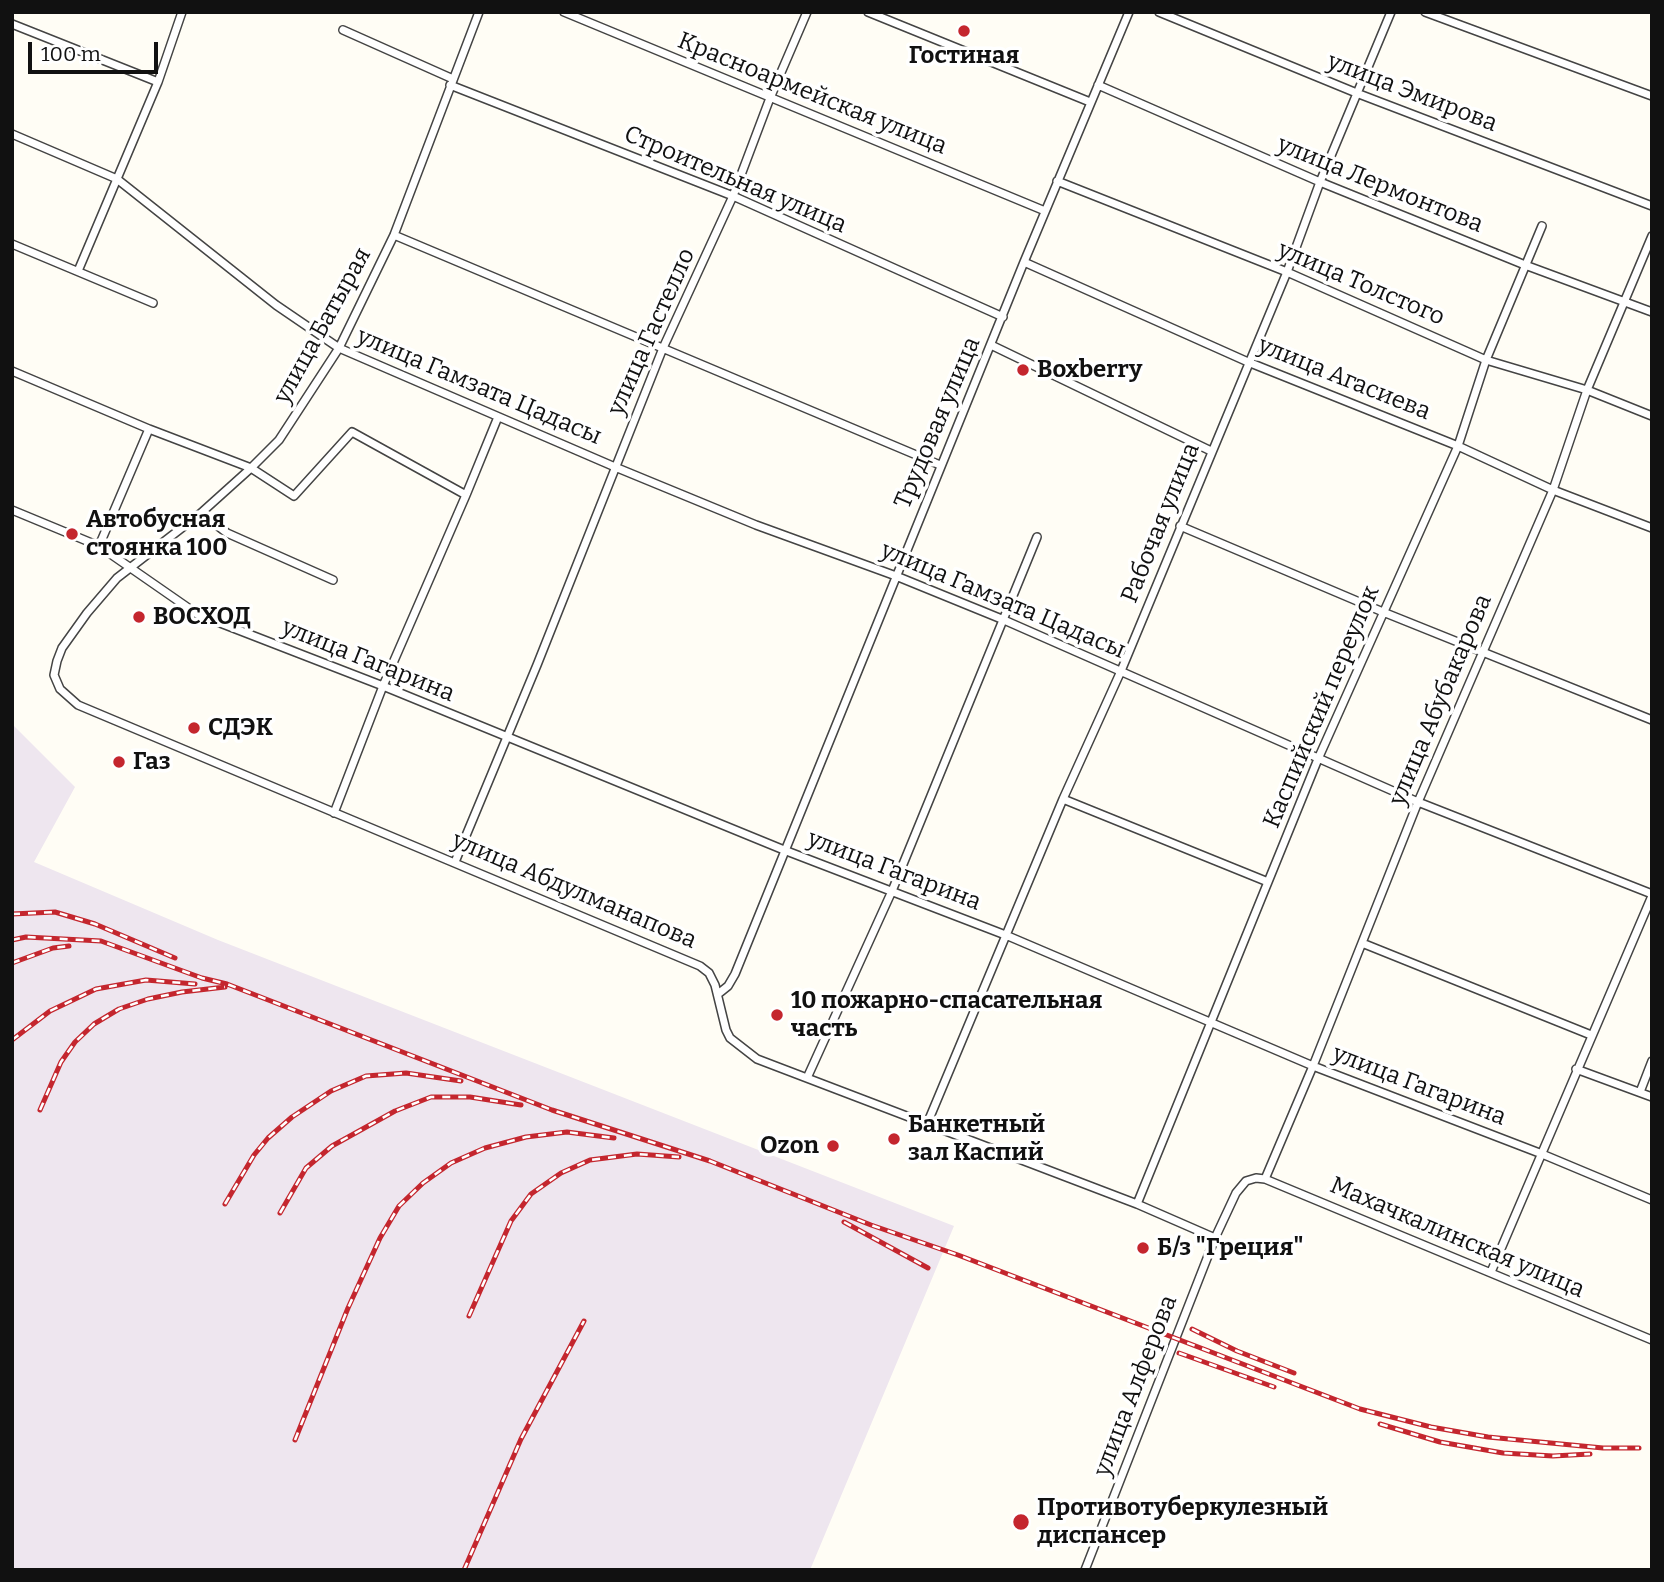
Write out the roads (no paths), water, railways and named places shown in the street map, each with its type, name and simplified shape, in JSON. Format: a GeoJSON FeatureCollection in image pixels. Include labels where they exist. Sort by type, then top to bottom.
{"type":"FeatureCollection","features":[{"type":"Feature","properties":{"kind":"street"},"geometry":{"type":"LineString","coordinates":[[78,271],[158,82],[182,12]]}},
{"type":"Feature","properties":{"kind":"street","name":"улица Батырая"},"geometry":{"type":"LineString","coordinates":[[67,698],[54,675],[62,648],[87,613],[129,567],[201,513],[251,468],[286,430],[339,348],[394,235],[479,12]]}},
{"type":"Feature","properties":{"kind":"street","name":"Красноармейская улица"},"geometry":{"type":"LineString","coordinates":[[564,12],[1045,211]]}},
{"type":"Feature","properties":{"kind":"street","name":"улица Гастелло"},"geometry":{"type":"LineString","coordinates":[[455,862],[663,348],[733,196],[770,98],[807,12]]}},
{"type":"Feature","properties":{"kind":"street"},"geometry":{"type":"LineString","coordinates":[[868,12],[1090,102]]}},
{"type":"Feature","properties":{"kind":"street","name":"улица Эмирова"},"geometry":{"type":"LineString","coordinates":[[1158,12],[1652,206]]}},
{"type":"Feature","properties":{"kind":"street","name":"Рабочая улица"},"geometry":{"type":"LineString","coordinates":[[927,1124],[1063,799],[1121,671],[1287,272],[1320,182],[1391,12]]}},
{"type":"Feature","properties":{"kind":"street"},"geometry":{"type":"LineString","coordinates":[[1425,12],[1652,96]]}},
{"type":"Feature","properties":{"kind":"street","name":"Трудовая улица"},"geometry":{"type":"LineString","coordinates":[[719,994],[735,974],[1126,13]]}},
{"type":"Feature","properties":{"kind":"street"},"geometry":{"type":"LineString","coordinates":[[12,24],[158,82]]}},
{"type":"Feature","properties":{"kind":"street","name":"Строительная улица"},"geometry":{"type":"LineString","coordinates":[[343,30],[452,82],[733,196],[1003,317]]}},
{"type":"Feature","properties":{"kind":"street","name":"улица Лермонтова"},"geometry":{"type":"LineString","coordinates":[[1098,85],[1320,182],[1525,265],[1652,312]]}},
{"type":"Feature","properties":{"kind":"street","name":"улица Гамзата Цадасы"},"geometry":{"type":"LineString","coordinates":[[12,134],[117,179],[276,305],[339,348],[756,525],[896,576],[1004,620],[1418,802],[1652,895]]}},
{"type":"Feature","properties":{"kind":"street","name":"улица Толстого"},"geometry":{"type":"LineString","coordinates":[[1057,181],[1287,272],[1486,359],[1587,390],[1652,416]]}},
{"type":"Feature","properties":{"kind":"street","name":"Каспийский переулок"},"geometry":{"type":"LineString","coordinates":[[1137,1204],[1318,759],[1458,446],[1486,359],[1542,226]]}},
{"type":"Feature","properties":{"kind":"street"},"geometry":{"type":"LineString","coordinates":[[394,235],[940,465]]}},
{"type":"Feature","properties":{"kind":"street","name":"улица Абубакарова"},"geometry":{"type":"LineString","coordinates":[[1265,1179],[1418,802],[1553,490],[1587,390],[1652,236]]}},
{"type":"Feature","properties":{"kind":"street"},"geometry":{"type":"LineString","coordinates":[[12,244],[153,303]]}},
{"type":"Feature","properties":{"kind":"street","name":"улица Агасиева"},"geometry":{"type":"LineString","coordinates":[[1024,262],[1248,362],[1458,446],[1553,490],[1652,528]]}},
{"type":"Feature","properties":{"kind":"street"},"geometry":{"type":"LineString","coordinates":[[991,345],[1211,451]]}},
{"type":"Feature","properties":{"kind":"street"},"geometry":{"type":"LineString","coordinates":[[12,371],[149,429],[251,468],[294,496],[352,432],[466,495]]}},
{"type":"Feature","properties":{"kind":"street"},"geometry":{"type":"LineString","coordinates":[[334,813],[383,686],[498,417]]}},
{"type":"Feature","properties":{"kind":"street"},"geometry":{"type":"LineString","coordinates":[[99,546],[149,429]]}},
{"type":"Feature","properties":{"kind":"street","name":"улица Гагарина"},"geometry":{"type":"LineString","coordinates":[[12,510],[99,546],[197,614],[383,686],[784,850],[1007,936],[1313,1066],[1542,1154],[1652,1200]]}},
{"type":"Feature","properties":{"kind":"street"},"geometry":{"type":"LineString","coordinates":[[201,513],[227,533],[333,580]]}},
{"type":"Feature","properties":{"kind":"street"},"geometry":{"type":"LineString","coordinates":[[1180,526],[1383,612],[1652,720]]}},
{"type":"Feature","properties":{"kind":"street"},"geometry":{"type":"LineString","coordinates":[[807,1078],[891,891],[1037,537]]}},
{"type":"Feature","properties":{"kind":"street","name":"улица Абдулманапова"},"geometry":{"type":"LineString","coordinates":[[67,698],[334,813],[700,965],[709,973],[719,994],[730,1038],[757,1059],[1137,1204],[1215,1238]]}},
{"type":"Feature","properties":{"kind":"street"},"geometry":{"type":"LineString","coordinates":[[1063,799],[1268,882]]}},
{"type":"Feature","properties":{"kind":"street"},"geometry":{"type":"LineString","coordinates":[[1491,1272],[1652,895]]}},
{"type":"Feature","properties":{"kind":"street"},"geometry":{"type":"LineString","coordinates":[[1362,943],[1591,1035]]}},
{"type":"Feature","properties":{"kind":"street"},"geometry":{"type":"LineString","coordinates":[[1640,1092],[1652,1061]]}},
{"type":"Feature","properties":{"kind":"street"},"geometry":{"type":"LineString","coordinates":[[1576,1069],[1652,1097]]}},
{"type":"Feature","properties":{"kind":"street","name":"Махачкалинская улица"},"geometry":{"type":"LineString","coordinates":[[1246,1181],[1265,1179],[1652,1340]]}},
{"type":"Feature","properties":{"kind":"street","name":"улица Алферова"},"geometry":{"type":"LineString","coordinates":[[1085,1570],[1215,1238],[1236,1193],[1246,1181]]}},
{"type":"Feature","properties":{"kind":"railway"},"geometry":{"type":"LineString","coordinates":[[12,914],[55,912],[95,924],[175,958]]}},
{"type":"Feature","properties":{"kind":"railway"},"geometry":{"type":"LineString","coordinates":[[12,940],[26,937],[101,941],[202,978],[227,984],[552,1110],[710,1161],[871,1225],[958,1255],[1360,1409],[1431,1427],[1488,1437],[1603,1448],[1639,1448]]}},
{"type":"Feature","properties":{"kind":"railway"},"geometry":{"type":"LineString","coordinates":[[12,963],[53,948],[69,946]]}},
{"type":"Feature","properties":{"kind":"railway"},"geometry":{"type":"LineString","coordinates":[[12,1040],[50,1011],[96,989],[146,980],[195,984]]}},
{"type":"Feature","properties":{"kind":"railway"},"geometry":{"type":"LineString","coordinates":[[40,1110],[61,1062],[75,1042],[94,1024],[119,1009],[148,999],[225,987]]}},
{"type":"Feature","properties":{"kind":"railway"},"geometry":{"type":"LineString","coordinates":[[225,1204],[254,1155],[268,1138],[292,1117],[331,1091],[366,1076],[406,1073],[461,1081]]}},
{"type":"Feature","properties":{"kind":"railway"},"geometry":{"type":"LineString","coordinates":[[280,1213],[306,1168],[332,1146],[395,1111],[431,1097],[470,1097],[521,1105]]}},
{"type":"Feature","properties":{"kind":"railway"},"geometry":{"type":"LineString","coordinates":[[295,1440],[348,1308],[380,1238],[399,1206],[423,1183],[451,1163],[485,1148],[526,1137],[567,1132],[614,1138]]}},
{"type":"Feature","properties":{"kind":"railway"},"geometry":{"type":"LineString","coordinates":[[469,1316],[511,1221],[531,1194],[561,1173],[590,1160],[637,1154],[679,1157]]}},
{"type":"Feature","properties":{"kind":"railway"},"geometry":{"type":"LineString","coordinates":[[844,1222],[928,1268]]}},
{"type":"Feature","properties":{"kind":"railway"},"geometry":{"type":"LineString","coordinates":[[464,1570],[521,1439],[584,1321]]}},
{"type":"Feature","properties":{"kind":"railway"},"geometry":{"type":"LineString","coordinates":[[1192,1329],[1237,1351],[1294,1373]]}},
{"type":"Feature","properties":{"kind":"railway"},"geometry":{"type":"LineString","coordinates":[[1179,1353],[1274,1387]]}},
{"type":"Feature","properties":{"kind":"railway"},"geometry":{"type":"LineString","coordinates":[[1380,1424],[1440,1442],[1503,1453],[1553,1456],[1590,1454]]}},
{"type":"Feature","properties":{"kind":"place","name":"Гостиная"},"geometry":{"type":"Point","coordinates":[964,31]}},
{"type":"Feature","properties":{"kind":"place","name":"Boxberry"},"geometry":{"type":"Point","coordinates":[1023,370]}},
{"type":"Feature","properties":{"kind":"place","name":"Автобусная стоянка 100"},"geometry":{"type":"Point","coordinates":[72,534]}},
{"type":"Feature","properties":{"kind":"place","name":"ВОСХОД"},"geometry":{"type":"Point","coordinates":[139,617]}},
{"type":"Feature","properties":{"kind":"place","name":"СДЭК"},"geometry":{"type":"Point","coordinates":[194,728]}},
{"type":"Feature","properties":{"kind":"place","name":"Газ"},"geometry":{"type":"Point","coordinates":[119,762]}},
{"type":"Feature","properties":{"kind":"place","name":"10 пожарно-спасательная часть"},"geometry":{"type":"Point","coordinates":[777,1015]}},
{"type":"Feature","properties":{"kind":"place","name":"Банкетный зал Каспий"},"geometry":{"type":"Point","coordinates":[894,1139]}},
{"type":"Feature","properties":{"kind":"place","name":"Ozon"},"geometry":{"type":"Point","coordinates":[833,1146]}},
{"type":"Feature","properties":{"kind":"place","name":"Б/з \"Греция\""},"geometry":{"type":"Point","coordinates":[1143,1248]}},
{"type":"Feature","properties":{"kind":"place","name":"Противотуберкулезный диспансер"},"geometry":{"type":"Point","coordinates":[1021,1522]}}]}
